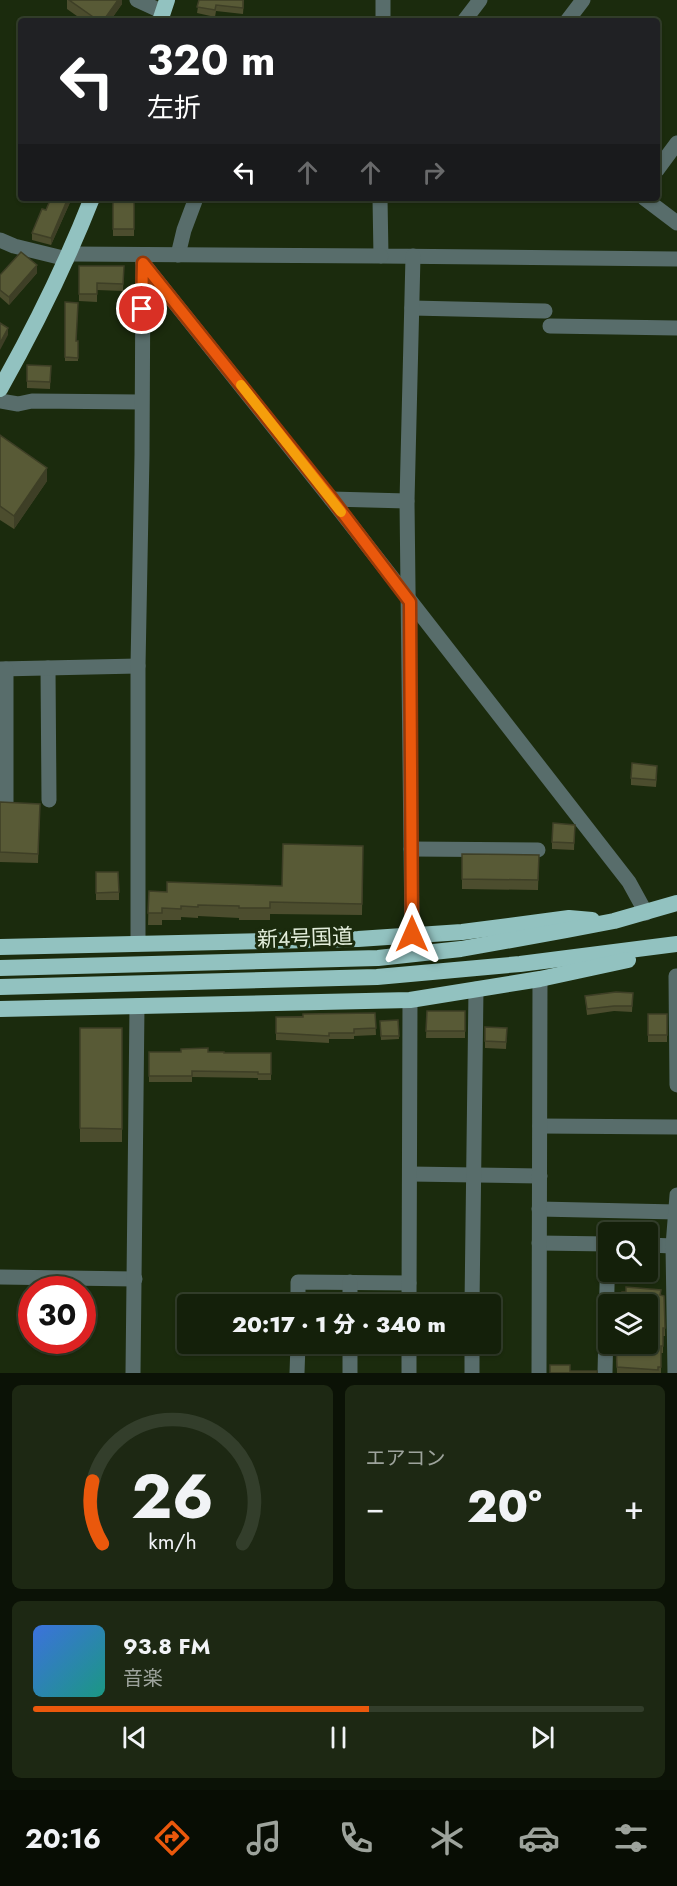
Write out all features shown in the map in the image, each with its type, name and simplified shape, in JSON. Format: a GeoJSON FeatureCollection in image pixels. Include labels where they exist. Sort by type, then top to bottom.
{"type":"FeatureCollection","features":[{"type":"Feature","properties":{"kind":"highway"},"geometry":{"type":"LineString","coordinates":[[0,389],[69,257],[91,201]]}},
{"type":"Feature","properties":{"kind":"highway","name":"新4号国道"},"geometry":{"type":"LineString","coordinates":[[0,968],[378,958],[461,950],[614,921],[677,903]]}},
{"type":"Feature","properties":{"kind":"highway"},"geometry":{"type":"LineString","coordinates":[[0,947],[358,939],[462,932],[569,918],[614,921]]}},
{"type":"Feature","properties":{"kind":"highway"},"geometry":{"type":"LineString","coordinates":[[0,1009],[410,1000],[540,979],[639,958],[673,945]]}},
{"type":"Feature","properties":{"kind":"highway","name":"新4号国道"},"geometry":{"type":"LineString","coordinates":[[0,987],[377,977],[520,964],[673,945]]}},
{"type":"Feature","properties":{"kind":"street"},"geometry":{"type":"LineString","coordinates":[[138,0],[163,11]]}},
{"type":"Feature","properties":{"kind":"street"},"geometry":{"type":"LineString","coordinates":[[383,0],[383,18]]}},
{"type":"Feature","properties":{"kind":"street"},"geometry":{"type":"LineString","coordinates":[[466,18],[480,0]]}},
{"type":"Feature","properties":{"kind":"street"},"geometry":{"type":"LineString","coordinates":[[569,18],[583,0]]}},
{"type":"Feature","properties":{"kind":"street"},"geometry":{"type":"LineString","coordinates":[[660,166],[677,143]]}},
{"type":"Feature","properties":{"kind":"street"},"geometry":{"type":"LineString","coordinates":[[178,255],[195,201]]}},
{"type":"Feature","properties":{"kind":"street"},"geometry":{"type":"LineString","coordinates":[[380,201],[381,256]]}},
{"type":"Feature","properties":{"kind":"street"},"geometry":{"type":"LineString","coordinates":[[648,201],[677,223]]}},
{"type":"Feature","properties":{"kind":"street"},"geometry":{"type":"LineString","coordinates":[[0,240],[14,246],[69,257],[143,259],[178,255],[677,259]]}},
{"type":"Feature","properties":{"kind":"street"},"geometry":{"type":"LineString","coordinates":[[412,934],[410,602],[407,501],[413,256]]}},
{"type":"Feature","properties":{"kind":"street"},"geometry":{"type":"LineString","coordinates":[[138,944],[138,666],[143,259]]}},
{"type":"Feature","properties":{"kind":"street"},"geometry":{"type":"LineString","coordinates":[[143,259],[629,882],[646,913]]}},
{"type":"Feature","properties":{"kind":"street"},"geometry":{"type":"LineString","coordinates":[[412,308],[545,311]]}},
{"type":"Feature","properties":{"kind":"street"},"geometry":{"type":"LineString","coordinates":[[550,326],[677,328]]}},
{"type":"Feature","properties":{"kind":"street"},"geometry":{"type":"LineString","coordinates":[[0,401],[18,404],[42,401],[141,402]]}},
{"type":"Feature","properties":{"kind":"street"},"geometry":{"type":"LineString","coordinates":[[332,499],[407,501]]}},
{"type":"Feature","properties":{"kind":"street"},"geometry":{"type":"LineString","coordinates":[[6,802],[3,669],[138,666]]}},
{"type":"Feature","properties":{"kind":"street"},"geometry":{"type":"LineString","coordinates":[[48,668],[49,800]]}},
{"type":"Feature","properties":{"kind":"street"},"geometry":{"type":"LineString","coordinates":[[411,849],[538,850]]}},
{"type":"Feature","properties":{"kind":"street"},"geometry":{"type":"LineString","coordinates":[[676,976],[677,1085]]}},
{"type":"Feature","properties":{"kind":"street"},"geometry":{"type":"LineString","coordinates":[[539,1373],[540,979]]}},
{"type":"Feature","properties":{"kind":"street"},"geometry":{"type":"LineString","coordinates":[[472,1294],[476,989]]}},
{"type":"Feature","properties":{"kind":"street"},"geometry":{"type":"LineString","coordinates":[[410,1000],[410,1294]]}},
{"type":"Feature","properties":{"kind":"street"},"geometry":{"type":"LineString","coordinates":[[133,1373],[137,1006]]}},
{"type":"Feature","properties":{"kind":"street"},"geometry":{"type":"LineString","coordinates":[[540,1126],[677,1127]]}},
{"type":"Feature","properties":{"kind":"street"},"geometry":{"type":"LineString","coordinates":[[410,1174],[540,1176]]}},
{"type":"Feature","properties":{"kind":"street"},"geometry":{"type":"LineString","coordinates":[[675,1373],[677,1195]]}},
{"type":"Feature","properties":{"kind":"street"},"geometry":{"type":"LineString","coordinates":[[539,1209],[676,1212]]}},
{"type":"Feature","properties":{"kind":"street"},"geometry":{"type":"LineString","coordinates":[[658,1242],[675,1238]]}},
{"type":"Feature","properties":{"kind":"street"},"geometry":{"type":"LineString","coordinates":[[539,1243],[598,1244]]}},
{"type":"Feature","properties":{"kind":"street"},"geometry":{"type":"LineString","coordinates":[[0,1277],[135,1278]]}},
{"type":"Feature","properties":{"kind":"street"},"geometry":{"type":"LineString","coordinates":[[298,1294],[298,1282],[410,1283]]}},
{"type":"Feature","properties":{"kind":"street"},"geometry":{"type":"LineString","coordinates":[[350,1282],[350,1294]]}},
{"type":"Feature","properties":{"kind":"street"},"geometry":{"type":"LineString","coordinates":[[605,1373],[607,1282]]}},
{"type":"Feature","properties":{"kind":"street"},"geometry":{"type":"LineString","coordinates":[[297,1373],[298,1354]]}},
{"type":"Feature","properties":{"kind":"street"},"geometry":{"type":"LineString","coordinates":[[350,1354],[350,1373]]}},
{"type":"Feature","properties":{"kind":"street"},"geometry":{"type":"LineString","coordinates":[[409,1354],[409,1373]]}},
{"type":"Feature","properties":{"kind":"street"},"geometry":{"type":"LineString","coordinates":[[472,1354],[472,1373]]}},
{"type":"Feature","properties":{"kind":"building"},"geometry":{"type":"Polygon","coordinates":[[[69,0],[118,0],[105,18],[95,18],[69,0]]]}},
{"type":"Feature","properties":{"kind":"building"},"geometry":{"type":"Polygon","coordinates":[[[199,0],[243,0],[243,8],[216,5],[215,10],[197,7],[199,0]]]}},
{"type":"Feature","properties":{"kind":"building"},"geometry":{"type":"Polygon","coordinates":[[[50,201],[67,201],[51,238],[32,233],[42,209],[46,210],[50,201]]]}},
{"type":"Feature","properties":{"kind":"building"},"geometry":{"type":"Polygon","coordinates":[[[113,201],[134,201],[134,229],[113,229],[113,201]]]}},
{"type":"Feature","properties":{"kind":"building"},"geometry":{"type":"Polygon","coordinates":[[[21,252],[37,265],[9,297],[0,290],[0,275],[21,252]]]}},
{"type":"Feature","properties":{"kind":"building"},"geometry":{"type":"Polygon","coordinates":[[[79,266],[124,266],[123,284],[97,283],[97,294],[79,294],[79,266]]]}},
{"type":"Feature","properties":{"kind":"building"},"geometry":{"type":"Polygon","coordinates":[[[65,302],[78,303],[76,341],[78,341],[78,358],[65,357],[65,302]]]}},
{"type":"Feature","properties":{"kind":"building"},"geometry":{"type":"Polygon","coordinates":[[[0,323],[8,328],[0,343],[0,323]]]}},
{"type":"Feature","properties":{"kind":"building"},"geometry":{"type":"Polygon","coordinates":[[[27,365],[51,366],[50,382],[27,381],[27,365]]]}},
{"type":"Feature","properties":{"kind":"building"},"geometry":{"type":"Polygon","coordinates":[[[0,435],[47,468],[14,516],[0,506],[0,435]]]}},
{"type":"Feature","properties":{"kind":"building"},"geometry":{"type":"Polygon","coordinates":[[[632,763],[657,766],[656,780],[631,778],[632,763]]]}},
{"type":"Feature","properties":{"kind":"building"},"geometry":{"type":"Polygon","coordinates":[[[0,802],[40,804],[38,854],[0,852],[0,802]]]}},
{"type":"Feature","properties":{"kind":"building"},"geometry":{"type":"Polygon","coordinates":[[[553,823],[575,825],[574,843],[552,842],[553,823]]]}},
{"type":"Feature","properties":{"kind":"building"},"geometry":{"type":"Polygon","coordinates":[[[283,844],[363,846],[362,904],[270,902],[270,908],[198,905],[198,907],[181,906],[181,909],[162,908],[162,913],[148,913],[149,891],[167,892],[167,882],[282,886],[283,844]]]}},
{"type":"Feature","properties":{"kind":"building"},"geometry":{"type":"Polygon","coordinates":[[[462,854],[539,855],[538,880],[462,879],[462,854]]]}},
{"type":"Feature","properties":{"kind":"building"},"geometry":{"type":"Polygon","coordinates":[[[96,872],[118,872],[119,892],[96,893],[96,872]]]}},
{"type":"Feature","properties":{"kind":"building"},"geometry":{"type":"Polygon","coordinates":[[[616,992],[633,993],[632,1006],[587,1009],[585,996],[616,992]]]}},
{"type":"Feature","properties":{"kind":"building"},"geometry":{"type":"Polygon","coordinates":[[[427,1011],[465,1011],[465,1031],[426,1031],[427,1011]]]}},
{"type":"Feature","properties":{"kind":"building"},"geometry":{"type":"Polygon","coordinates":[[[375,1013],[376,1028],[354,1029],[354,1033],[329,1033],[329,1036],[276,1033],[276,1017],[303,1017],[303,1014],[375,1013]]]}},
{"type":"Feature","properties":{"kind":"building"},"geometry":{"type":"Polygon","coordinates":[[[648,1014],[667,1014],[667,1035],[648,1035],[648,1014]]]}},
{"type":"Feature","properties":{"kind":"building"},"geometry":{"type":"Polygon","coordinates":[[[398,1020],[399,1036],[381,1036],[380,1021],[398,1020]]]}},
{"type":"Feature","properties":{"kind":"building"},"geometry":{"type":"Polygon","coordinates":[[[485,1027],[507,1028],[506,1042],[485,1041],[485,1027]]]}},
{"type":"Feature","properties":{"kind":"building"},"geometry":{"type":"Polygon","coordinates":[[[80,1028],[122,1028],[122,1129],[80,1128],[80,1028]]]}},
{"type":"Feature","properties":{"kind":"building"},"geometry":{"type":"Polygon","coordinates":[[[208,1048],[208,1052],[271,1053],[271,1074],[192,1071],[192,1076],[149,1076],[149,1052],[181,1052],[181,1049],[208,1048]]]}},
{"type":"Feature","properties":{"kind":"building"},"geometry":{"type":"Polygon","coordinates":[[[626,1287],[661,1290],[660,1295],[664,1296],[665,1328],[663,1328],[663,1346],[661,1346],[661,1367],[658,1367],[658,1370],[617,1367],[616,1354],[658,1354],[658,1294],[622,1294],[626,1292],[626,1287]]]}},
{"type":"Feature","properties":{"kind":"building"},"geometry":{"type":"Polygon","coordinates":[[[550,1365],[570,1365],[570,1371],[597,1371],[597,1373],[550,1373],[550,1365]]]}},
{"type":"Feature","properties":{"kind":"slow traffic"},"geometry":{"type":"LineString","coordinates":[[241,385],[341,512]]}},
{"type":"Feature","properties":{"kind":"route"},"geometry":{"type":"LineString","coordinates":[[142,309],[143,263],[332,499],[410,602],[412,934]]}}]}
